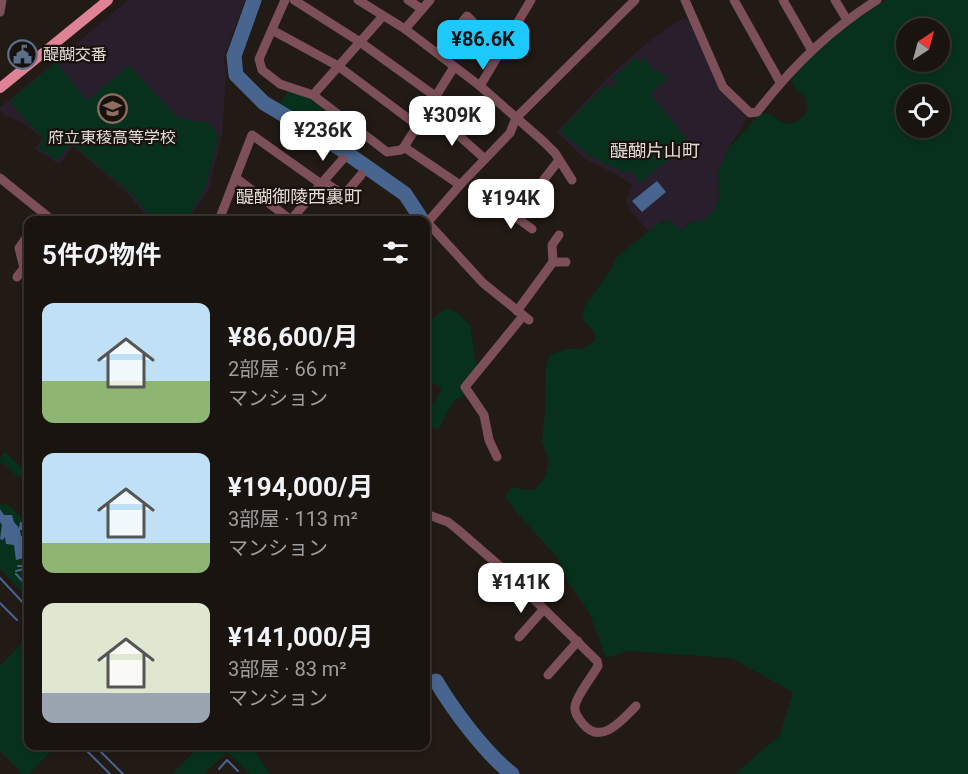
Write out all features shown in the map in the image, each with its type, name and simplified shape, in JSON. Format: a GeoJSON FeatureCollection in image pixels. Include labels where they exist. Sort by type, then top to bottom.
{"type":"FeatureCollection","features":[{"type":"Feature","properties":{"kind":"main road"},"geometry":{"type":"LineString","coordinates":[[0,88],[108,0]]}},
{"type":"Feature","properties":{"kind":"street"},"geometry":{"type":"LineString","coordinates":[[0,12],[2,0]]}},
{"type":"Feature","properties":{"kind":"street"},"geometry":{"type":"LineString","coordinates":[[285,0],[259,60],[262,70],[280,84],[313,95],[387,152],[401,150],[404,147],[454,67]]}},
{"type":"Feature","properties":{"kind":"street"},"geometry":{"type":"LineString","coordinates":[[294,0],[360,42],[435,96]]}},
{"type":"Feature","properties":{"kind":"street"},"geometry":{"type":"LineString","coordinates":[[358,0],[405,29],[480,86],[544,142],[572,180]]}},
{"type":"Feature","properties":{"kind":"street"},"geometry":{"type":"LineString","coordinates":[[408,0],[422,9]]}},
{"type":"Feature","properties":{"kind":"street"},"geometry":{"type":"LineString","coordinates":[[405,29],[430,0]]}},
{"type":"Feature","properties":{"kind":"street"},"geometry":{"type":"LineString","coordinates":[[480,86],[529,5],[519,0]]}},
{"type":"Feature","properties":{"kind":"street"},"geometry":{"type":"LineString","coordinates":[[430,220],[510,133],[516,118],[635,0]]}},
{"type":"Feature","properties":{"kind":"street"},"geometry":{"type":"LineString","coordinates":[[685,0],[723,87],[750,113],[757,112],[780,82],[811,49],[876,0]]}},
{"type":"Feature","properties":{"kind":"street"},"geometry":{"type":"LineString","coordinates":[[734,0],[780,82]]}},
{"type":"Feature","properties":{"kind":"street"},"geometry":{"type":"LineString","coordinates":[[783,0],[811,49]]}},
{"type":"Feature","properties":{"kind":"street"},"geometry":{"type":"LineString","coordinates":[[835,0],[847,20]]}},
{"type":"Feature","properties":{"kind":"street"},"geometry":{"type":"LineString","coordinates":[[313,95],[383,16]]}},
{"type":"Feature","properties":{"kind":"street"},"geometry":{"type":"LineString","coordinates":[[437,53],[467,16],[501,51]]}},
{"type":"Feature","properties":{"kind":"street"},"geometry":{"type":"LineString","coordinates":[[272,30],[338,66],[417,125]]}},
{"type":"Feature","properties":{"kind":"street"},"geometry":{"type":"LineString","coordinates":[[462,128],[457,134],[485,159]]}},
{"type":"Feature","properties":{"kind":"street"},"geometry":{"type":"LineString","coordinates":[[221,216],[252,135],[322,183],[344,195],[361,175]]}},
{"type":"Feature","properties":{"kind":"street"},"geometry":{"type":"LineString","coordinates":[[404,147],[460,185]]}},
{"type":"Feature","properties":{"kind":"street"},"geometry":{"type":"LineString","coordinates":[[290,216],[343,159]]}},
{"type":"Feature","properties":{"kind":"street"},"geometry":{"type":"LineString","coordinates":[[515,217],[559,160]]}},
{"type":"Feature","properties":{"kind":"street"},"geometry":{"type":"LineString","coordinates":[[0,178],[43,216]]}},
{"type":"Feature","properties":{"kind":"street"},"geometry":{"type":"LineString","coordinates":[[236,178],[283,216]]}},
{"type":"Feature","properties":{"kind":"street"},"geometry":{"type":"LineString","coordinates":[[505,209],[532,229]]}},
{"type":"Feature","properties":{"kind":"street"},"geometry":{"type":"LineString","coordinates":[[430,226],[483,283],[523,316]]}},
{"type":"Feature","properties":{"kind":"street"},"geometry":{"type":"LineString","coordinates":[[497,457],[489,440],[484,415],[465,387],[523,316],[554,262],[552,245],[559,235]]}},
{"type":"Feature","properties":{"kind":"street"},"geometry":{"type":"LineString","coordinates":[[17,276],[24,268],[19,248],[24,241]]}},
{"type":"Feature","properties":{"kind":"street"},"geometry":{"type":"LineString","coordinates":[[554,262],[566,262]]}},
{"type":"Feature","properties":{"kind":"street"},"geometry":{"type":"LineString","coordinates":[[430,515],[448,522],[503,569],[593,656],[598,666],[575,704],[577,715],[587,729],[600,733],[606,732],[636,706]]}},
{"type":"Feature","properties":{"kind":"street"},"geometry":{"type":"LineString","coordinates":[[519,637],[543,610]]}},
{"type":"Feature","properties":{"kind":"street"},"geometry":{"type":"LineString","coordinates":[[548,675],[578,641]]}},
{"type":"Feature","properties":{"kind":"shaded area","name":"府立東稜高等学校"},"geometry":{"type":"Polygon","coordinates":[[[128,0],[245,0],[224,58],[226,74],[222,136],[209,189],[191,216],[146,216],[130,196],[73,146],[59,164],[35,149],[42,138],[21,122],[6,116],[0,108],[128,0]]]}},
{"type":"Feature","properties":{"kind":"shaded area"},"geometry":{"type":"Polygon","coordinates":[[[687,17],[721,90],[747,118],[718,172],[719,199],[713,212],[702,223],[693,221],[680,230],[665,220],[648,231],[628,207],[626,201],[632,185],[616,174],[585,159],[557,132],[610,75],[652,39],[687,17]]]}},
{"type":"Feature","properties":{"kind":"green space"},"geometry":{"type":"Polygon","coordinates":[[[886,0],[968,0],[968,774],[735,774],[780,735],[793,692],[731,658],[629,651],[606,658],[589,612],[568,582],[558,558],[505,497],[512,487],[534,490],[544,479],[549,462],[542,441],[546,363],[551,354],[568,349],[582,349],[595,341],[594,331],[583,320],[584,307],[610,271],[616,258],[656,225],[669,220],[681,230],[693,221],[702,222],[713,212],[719,199],[718,172],[729,148],[761,112],[789,124],[800,119],[808,111],[805,97],[795,89],[791,81],[822,45],[886,0]]]}},
{"type":"Feature","properties":{"kind":"green space"},"geometry":{"type":"Polygon","coordinates":[[[635,58],[640,62],[644,58],[654,72],[658,69],[667,79],[650,94],[686,138],[685,145],[679,150],[674,145],[667,152],[669,159],[639,183],[636,180],[638,176],[628,170],[625,173],[590,156],[560,131],[605,85],[610,89],[617,82],[613,78],[635,58]]]}},
{"type":"Feature","properties":{"kind":"green space"},"geometry":{"type":"Polygon","coordinates":[[[56,62],[87,101],[129,65],[178,118],[209,123],[218,136],[205,189],[188,216],[149,216],[133,195],[72,144],[57,160],[38,148],[44,138],[10,101],[56,62]]]}},
{"type":"Feature","properties":{"kind":"green space"},"geometry":{"type":"Polygon","coordinates":[[[288,91],[309,98],[323,108],[311,126],[277,109],[288,91]]]}},
{"type":"Feature","properties":{"kind":"green space"},"geometry":{"type":"Polygon","coordinates":[[[447,309],[458,313],[471,327],[474,358],[478,364],[478,370],[467,393],[453,402],[439,428],[436,429],[430,425],[430,404],[434,403],[441,390],[440,386],[430,381],[430,322],[440,312],[447,309]]]}},
{"type":"Feature","properties":{"kind":"green space"},"geometry":{"type":"Polygon","coordinates":[[[5,452],[24,470],[24,474],[19,478],[0,462],[0,457],[5,452]]]}},
{"type":"Feature","properties":{"kind":"green space"},"geometry":{"type":"Polygon","coordinates":[[[6,503],[24,520],[24,594],[0,569],[0,504],[3,506],[6,503]]]}},
{"type":"Feature","properties":{"kind":"green space"},"geometry":{"type":"Polygon","coordinates":[[[24,641],[24,750],[52,750],[29,774],[23,774],[0,751],[0,666],[24,641]]]}},
{"type":"Feature","properties":{"kind":"green space"},"geometry":{"type":"Polygon","coordinates":[[[196,750],[254,750],[270,774],[250,774],[227,752],[204,774],[172,774],[196,750]]]}},
{"type":"Feature","properties":{"kind":"water"},"geometry":{"type":"Polygon","coordinates":[[[657,181],[666,192],[642,212],[632,201],[657,181]]]}},
{"type":"Feature","properties":{"kind":"water"},"geometry":{"type":"Polygon","coordinates":[[[0,509],[4,515],[12,515],[19,528],[20,522],[24,523],[22,525],[24,530],[20,530],[21,536],[24,536],[24,558],[16,560],[14,545],[6,544],[5,537],[3,540],[0,539],[2,525],[0,509]]]}},
{"type":"Feature","properties":{"kind":"waterway"},"geometry":{"type":"LineString","coordinates":[[254,0],[234,56],[236,75],[264,103],[341,149],[405,194],[419,216]]}},
{"type":"Feature","properties":{"kind":"waterway"},"geometry":{"type":"LineString","coordinates":[[16,571],[24,569],[24,566],[18,566]]}},
{"type":"Feature","properties":{"kind":"waterway"},"geometry":{"type":"LineString","coordinates":[[16,574],[24,583]]}},
{"type":"Feature","properties":{"kind":"waterway"},"geometry":{"type":"LineString","coordinates":[[0,578],[24,604]]}},
{"type":"Feature","properties":{"kind":"waterway"},"geometry":{"type":"LineString","coordinates":[[0,603],[17,620]]}},
{"type":"Feature","properties":{"kind":"waterway"},"geometry":{"type":"LineString","coordinates":[[436,681],[471,731],[512,774]]}},
{"type":"Feature","properties":{"kind":"waterway"},"geometry":{"type":"LineString","coordinates":[[86,750],[110,774]]}},
{"type":"Feature","properties":{"kind":"waterway"},"geometry":{"type":"LineString","coordinates":[[99,750],[123,774]]}},
{"type":"Feature","properties":{"kind":"waterway"},"geometry":{"type":"LineString","coordinates":[[219,769],[227,760],[238,771]]}},
{"type":"Feature","properties":{"kind":"place","name":"醍醐交番"},"geometry":{"type":"Point","coordinates":[22,54]}},
{"type":"Feature","properties":{"kind":"place","name":"府立東稜高等学校"},"geometry":{"type":"Point","coordinates":[112,109]}},
{"type":"Feature","properties":{"kind":"district","name":"醍醐片山町"},"geometry":{"type":"Point","coordinates":[655,151]}},
{"type":"Feature","properties":{"kind":"district","name":"醍醐御陵西裏町"},"geometry":{"type":"Point","coordinates":[299,197]}}]}
